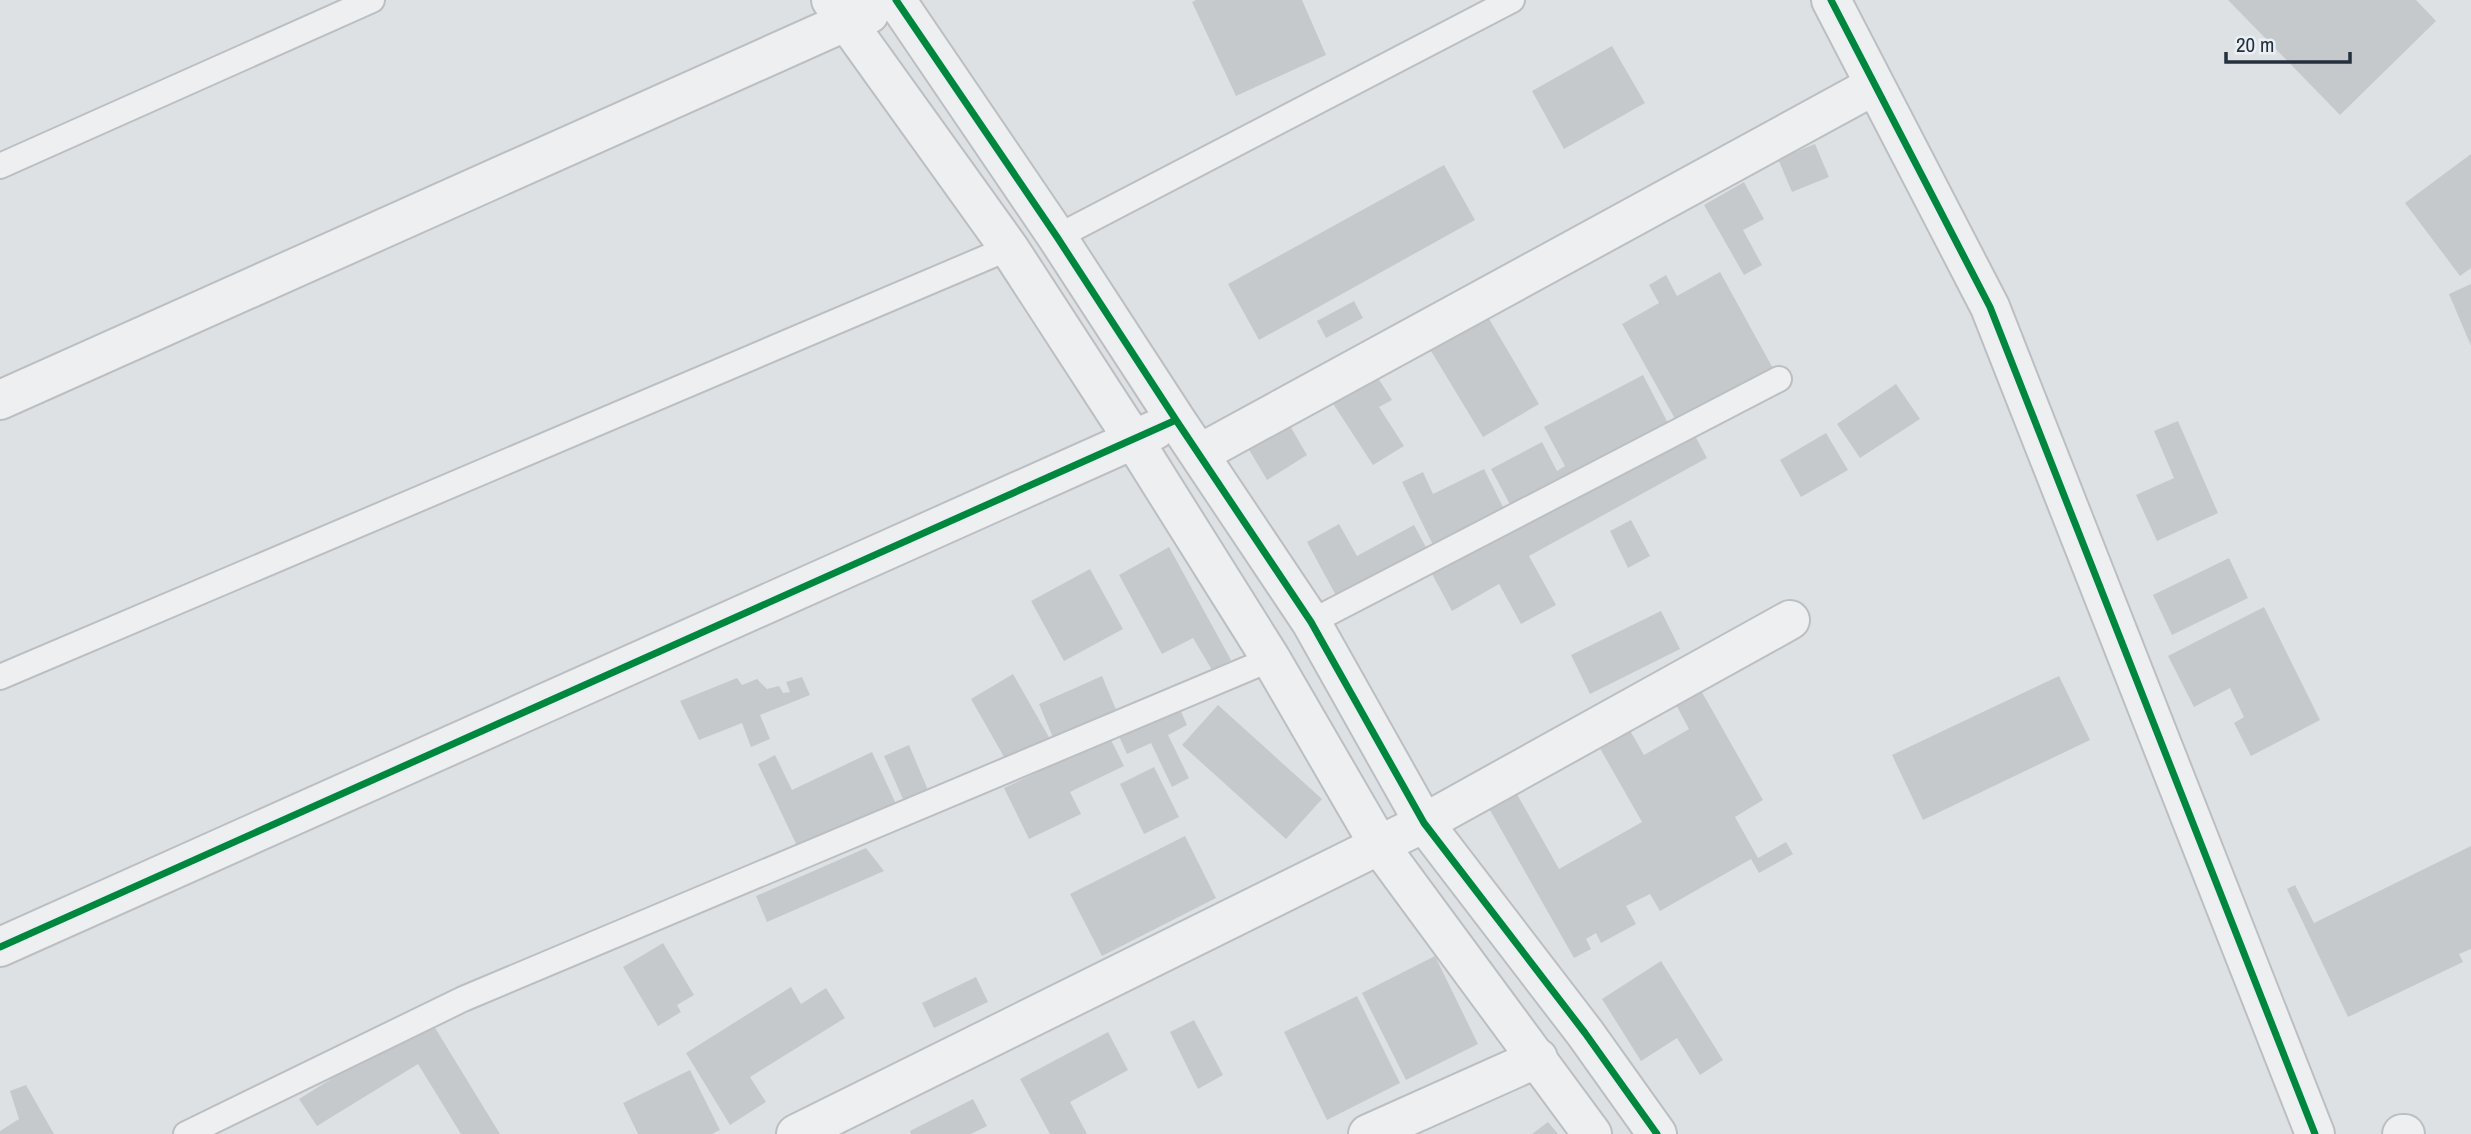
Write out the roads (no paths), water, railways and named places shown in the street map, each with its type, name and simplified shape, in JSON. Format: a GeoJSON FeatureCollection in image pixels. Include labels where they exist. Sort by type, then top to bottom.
{"type":"FeatureCollection","features":[{"type":"Feature","properties":{"kind":"street"},"geometry":{"type":"LineString","coordinates":[[1830,0],[1990,307],[2315,1134]]}},
{"type":"Feature","properties":{"kind":"street"},"geometry":{"type":"LineString","coordinates":[[0,400],[838,11],[900,1],[1311,622],[1424,823],[1585,1032],[1657,1134]]}},
{"type":"Feature","properties":{"kind":"street"},"geometry":{"type":"LineString","coordinates":[[838,11],[1009,248],[1133,439],[1271,659],[1379,845],[1592,1134]]}},
{"type":"Feature","properties":{"kind":"street"},"geometry":{"type":"LineString","coordinates":[[1199,454],[1875,85]]}},
{"type":"Feature","properties":{"kind":"street"},"geometry":{"type":"LineString","coordinates":[[0,947],[1176,420]]}},
{"type":"Feature","properties":{"kind":"street"},"geometry":{"type":"LineString","coordinates":[[796,1134],[1424,823],[1790,620]]}},
{"type":"Feature","properties":{"kind":"street"},"geometry":{"type":"LineString","coordinates":[[1368,1134],[1538,1058]]}},
{"type":"Feature","properties":{"kind":"lane"},"geometry":{"type":"LineString","coordinates":[[0,166],[372,0]]}},
{"type":"Feature","properties":{"kind":"lane"},"geometry":{"type":"LineString","coordinates":[[1057,237],[1512,0]]}},
{"type":"Feature","properties":{"kind":"lane"},"geometry":{"type":"LineString","coordinates":[[0,677],[1009,248]]}},
{"type":"Feature","properties":{"kind":"lane"},"geometry":{"type":"LineString","coordinates":[[1311,622],[1779,379]]}},
{"type":"Feature","properties":{"kind":"lane"},"geometry":{"type":"LineString","coordinates":[[186,1134],[463,999],[1271,659]]}}]}
